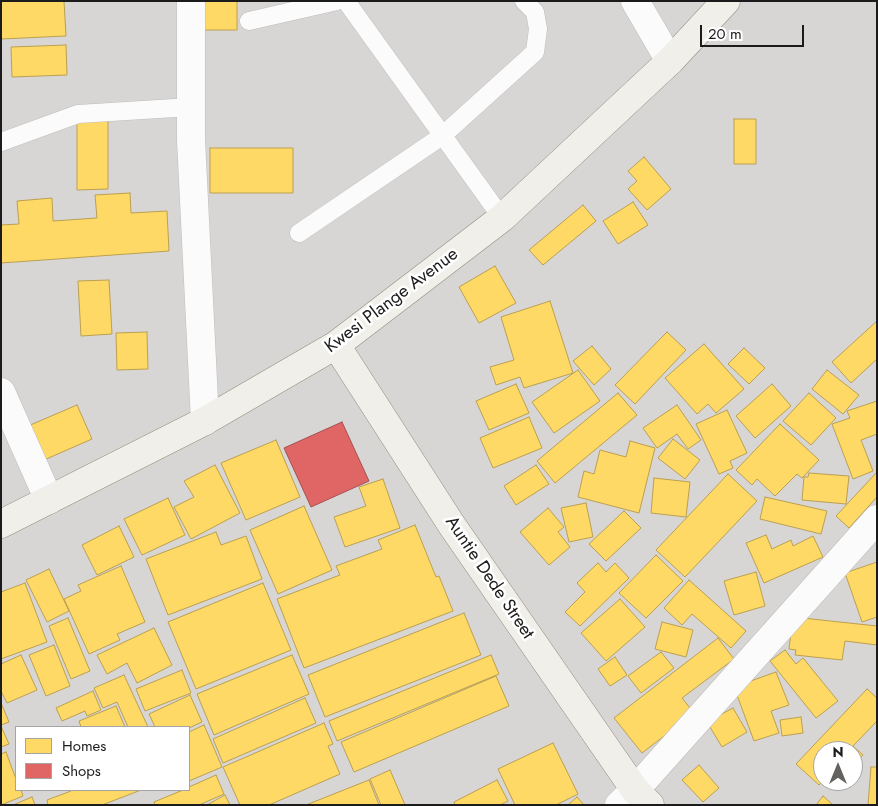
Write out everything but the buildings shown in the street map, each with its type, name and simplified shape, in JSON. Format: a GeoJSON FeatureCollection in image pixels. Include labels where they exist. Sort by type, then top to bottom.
{"type":"FeatureCollection","features":[{"type":"Feature","properties":{"kind":"street"},"geometry":{"type":"LineString","coordinates":[[191,1],[191,140],[205,421]]}},
{"type":"Feature","properties":{"kind":"street"},"geometry":{"type":"LineString","coordinates":[[635,1],[670,61]]}},
{"type":"Feature","properties":{"kind":"street","name":"Kwesi Plange Avenue"},"geometry":{"type":"LineString","coordinates":[[1,524],[205,421],[336,345],[502,218],[670,61],[726,1]]}},
{"type":"Feature","properties":{"kind":"street","name":"Auntie Dede Street"},"geometry":{"type":"LineString","coordinates":[[336,345],[451,524],[635,800]]}},
{"type":"Feature","properties":{"kind":"street"},"geometry":{"type":"LineString","coordinates":[[1,392],[49,500]]}},
{"type":"Feature","properties":{"kind":"street"},"geometry":{"type":"LineString","coordinates":[[635,800],[877,518]]}},
{"type":"Feature","properties":{"kind":"lane"},"geometry":{"type":"LineString","coordinates":[[249,21],[338,1]]}},
{"type":"Feature","properties":{"kind":"lane"},"geometry":{"type":"LineString","coordinates":[[346,1],[502,218]]}},
{"type":"Feature","properties":{"kind":"lane"},"geometry":{"type":"LineString","coordinates":[[299,234],[442,136],[535,52],[538,29],[535,12],[524,1]]}},
{"type":"Feature","properties":{"kind":"lane"},"geometry":{"type":"LineString","coordinates":[[1,142],[78,114],[191,107]]}},
{"type":"Feature","properties":{"kind":"shaded area"},"geometry":{"type":"Polygon","coordinates":[[[1,1],[877,1],[877,805],[1,805],[1,1]]]}}]}
